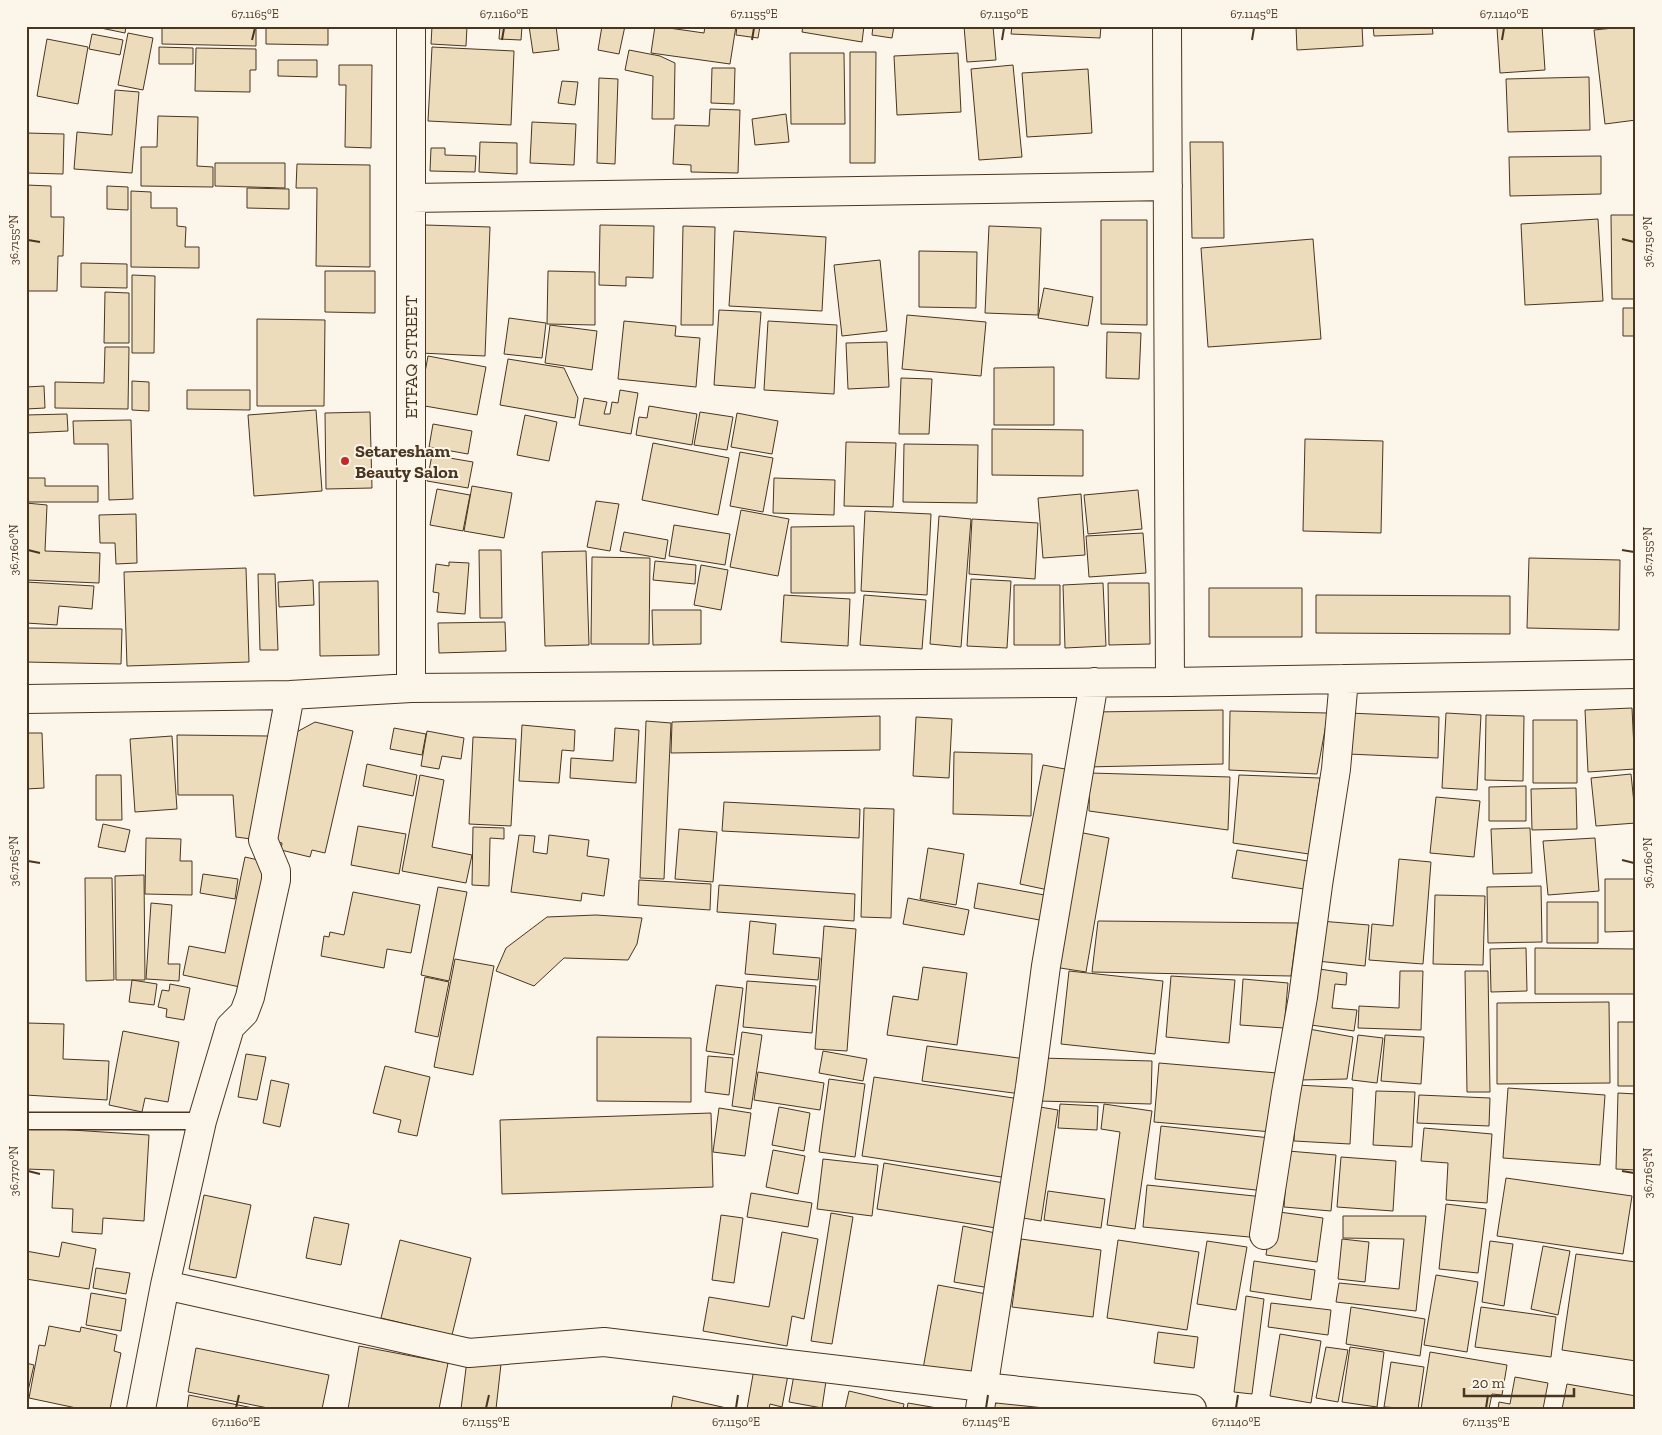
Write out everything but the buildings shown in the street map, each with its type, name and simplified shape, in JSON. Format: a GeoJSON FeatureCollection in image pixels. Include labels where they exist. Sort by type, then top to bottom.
{"type":"FeatureCollection","features":[{"type":"Feature","properties":{"kind":"street","name":"ETFAQ STREET"},"geometry":{"type":"LineString","coordinates":[[411,26],[411,688]]}},
{"type":"Feature","properties":{"kind":"street"},"geometry":{"type":"LineString","coordinates":[[1167,26],[1170,682]]}},
{"type":"Feature","properties":{"kind":"street"},"geometry":{"type":"LineString","coordinates":[[411,198],[1168,186]]}},
{"type":"Feature","properties":{"kind":"street"},"geometry":{"type":"LineString","coordinates":[[26,699],[290,695],[411,688],[1170,682],[1636,674]]}},
{"type":"Feature","properties":{"kind":"street"},"geometry":{"type":"LineString","coordinates":[[1264,1235],[1303,997],[1336,769],[1344,679]]}},
{"type":"Feature","properties":{"kind":"street"},"geometry":{"type":"LineString","coordinates":[[982,1398],[1046,966],[1094,682]]}},
{"type":"Feature","properties":{"kind":"street"},"geometry":{"type":"LineString","coordinates":[[140,1409],[164,1285],[202,1121],[230,1028],[244,1013],[250,997],[276,880],[276,871],[263,840],[290,695]]}},
{"type":"Feature","properties":{"kind":"street"},"geometry":{"type":"LineString","coordinates":[[164,1285],[469,1353],[604,1342],[982,1398],[1192,1409]]}},
{"type":"Feature","properties":{"kind":"lane"},"geometry":{"type":"LineString","coordinates":[[26,1121],[202,1121]]}},
{"type":"Feature","properties":{"kind":"place","name":"Setaresham Beauty Salon"},"geometry":{"type":"Point","coordinates":[345,461]}}]}
